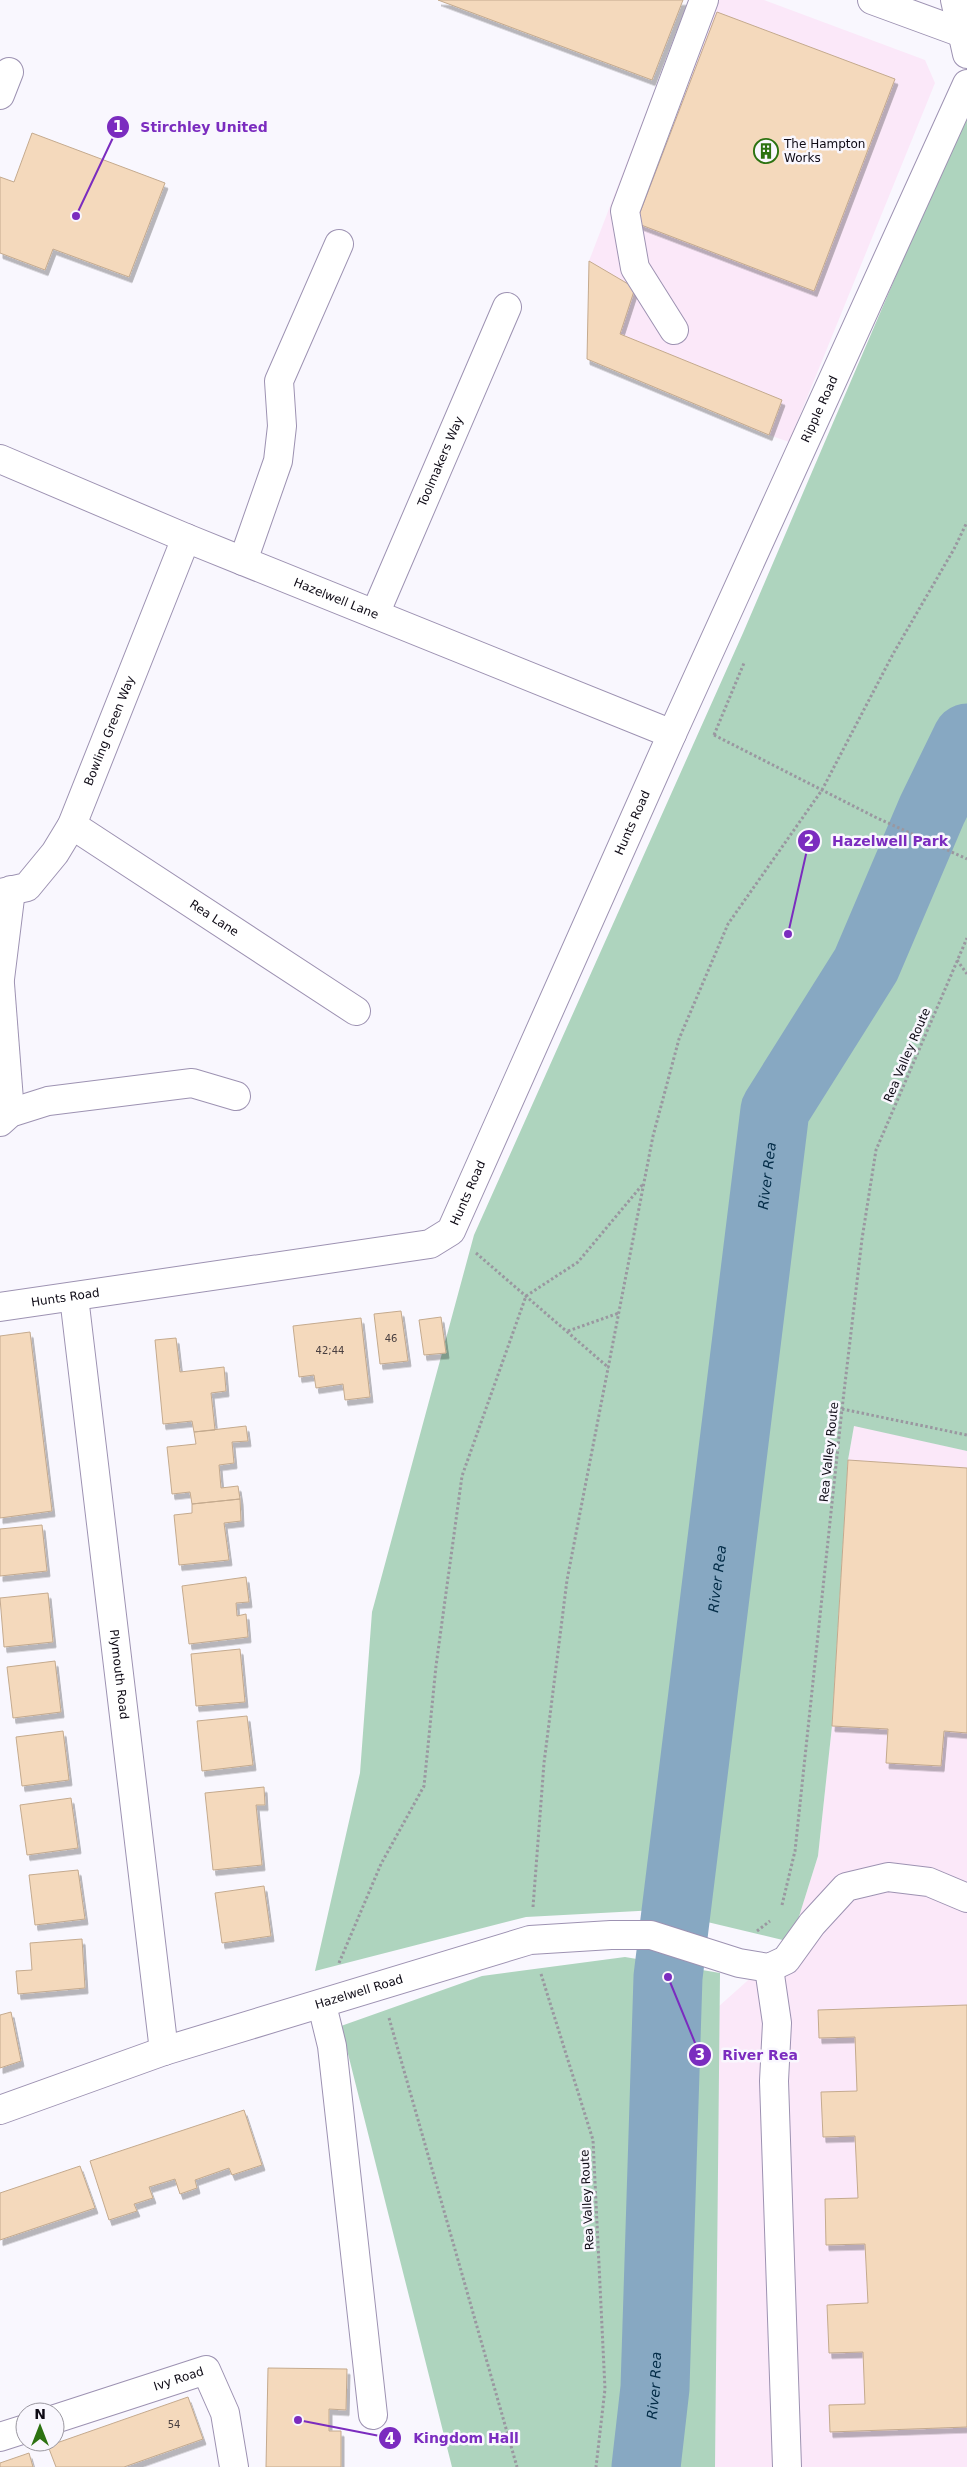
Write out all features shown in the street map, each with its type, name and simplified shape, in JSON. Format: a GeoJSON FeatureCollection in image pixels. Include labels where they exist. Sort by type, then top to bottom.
{"type":"FeatureCollection","features":[{"type":"Feature","properties":{"kind":"street"},"geometry":{"type":"LineString","coordinates":[[674,330],[634,268],[625,211],[704,0]]}},
{"type":"Feature","properties":{"kind":"street"},"geometry":{"type":"LineString","coordinates":[[872,0],[965,43]]}},
{"type":"Feature","properties":{"kind":"street"},"geometry":{"type":"LineString","coordinates":[[955,0],[965,43]]}},
{"type":"Feature","properties":{"kind":"street","name":"Ripple Road"},"geometry":{"type":"LineString","coordinates":[[672,734],[967,84]]}},
{"type":"Feature","properties":{"kind":"street"},"geometry":{"type":"LineString","coordinates":[[243,561],[278,461],[282,426],[279,381],[339,244]]}},
{"type":"Feature","properties":{"kind":"street","name":"Toolmakers Way"},"geometry":{"type":"LineString","coordinates":[[375,614],[506,307]]}},
{"type":"Feature","properties":{"kind":"street","name":"Hazelwell Lane"},"geometry":{"type":"LineString","coordinates":[[0,459],[186,538],[672,734]]}},
{"type":"Feature","properties":{"kind":"street","name":"Bowling Green Way"},"geometry":{"type":"LineString","coordinates":[[5,892],[27,887],[55,854],[72,826],[186,538]]}},
{"type":"Feature","properties":{"kind":"street","name":"Hunts Road"},"geometry":{"type":"LineString","coordinates":[[0,1307],[430,1244],[451,1231],[672,734]]}},
{"type":"Feature","properties":{"kind":"street","name":"Rea Lane"},"geometry":{"type":"LineString","coordinates":[[72,826],[356,1011]]}},
{"type":"Feature","properties":{"kind":"street"},"geometry":{"type":"LineString","coordinates":[[0,979],[5,892]]}},
{"type":"Feature","properties":{"kind":"street"},"geometry":{"type":"LineString","coordinates":[[0,984],[5,1118],[48,1100],[192,1083],[236,1096]]}},
{"type":"Feature","properties":{"kind":"street","name":"Plymouth Road"},"geometry":{"type":"LineString","coordinates":[[74,1297],[164,2051]]}},
{"type":"Feature","properties":{"kind":"street"},"geometry":{"type":"LineString","coordinates":[[787,2467],[774,2081],[777,2023],[769,1968],[786,1960],[812,1924],[846,1888],[888,1877],[964,1889]]}},
{"type":"Feature","properties":{"kind":"street","name":"Hazelwell Road"},"geometry":{"type":"LineString","coordinates":[[0,2110],[164,2051],[322,2005],[530,1940],[611,1935],[650,1935],[739,1963],[769,1968]]}},
{"type":"Feature","properties":{"kind":"street"},"geometry":{"type":"LineString","coordinates":[[322,2005],[333,2056],[373,2415]]}},
{"type":"Feature","properties":{"kind":"street","name":"Ivy Road"},"geometry":{"type":"LineString","coordinates":[[65,2416],[206,2370],[225,2413],[234,2467]]}},
{"type":"Feature","properties":{"kind":"street"},"geometry":{"type":"LineString","coordinates":[[0,2437],[15,2432]]}},
{"type":"Feature","properties":{"kind":"path"},"geometry":{"type":"LineString","coordinates":[[530,1940],[544,1763],[567,1580],[653,1136],[679,1039],[728,924],[822,790],[893,654],[967,522]]}},
{"type":"Feature","properties":{"kind":"path"},"geometry":{"type":"LineString","coordinates":[[672,734],[714,735],[875,816],[967,858]]}},
{"type":"Feature","properties":{"kind":"path","name":"Rea Valley Route"},"geometry":{"type":"LineString","coordinates":[[780,1913],[795,1850],[842,1409],[862,1239],[876,1150],[967,938]]}},
{"type":"Feature","properties":{"kind":"path"},"geometry":{"type":"LineString","coordinates":[[957,960],[967,974]]}},
{"type":"Feature","properties":{"kind":"path"},"geometry":{"type":"LineString","coordinates":[[322,2005],[381,1864],[424,1786],[438,1647],[462,1476],[526,1296],[578,1262],[644,1184]]}},
{"type":"Feature","properties":{"kind":"path"},"geometry":{"type":"LineString","coordinates":[[451,1231],[609,1368]]}},
{"type":"Feature","properties":{"kind":"path"},"geometry":{"type":"LineString","coordinates":[[567,1332],[619,1313]]}},
{"type":"Feature","properties":{"kind":"path"},"geometry":{"type":"LineString","coordinates":[[842,1409],[967,1435]]}},
{"type":"Feature","properties":{"kind":"path"},"geometry":{"type":"LineString","coordinates":[[724,1958],[774,1919]]}},
{"type":"Feature","properties":{"kind":"path","name":"Rea Valley Route"},"geometry":{"type":"LineString","coordinates":[[530,1940],[593,2140],[605,2388],[596,2467]]}},
{"type":"Feature","properties":{"kind":"path"},"geometry":{"type":"LineString","coordinates":[[380,1987],[517,2467]]}},
{"type":"Feature","properties":{"kind":"shaded area"},"geometry":{"type":"Polygon","coordinates":[[[689,0],[764,0],[925,60],[935,83],[789,442],[587,359],[589,261],[689,0]]]}},
{"type":"Feature","properties":{"kind":"shaded area"},"geometry":{"type":"Polygon","coordinates":[[[854,1425],[967,1451],[967,2467],[715,2467],[718,2007],[791,1942],[818,1856],[832,1726],[848,1460],[854,1425]]]}},
{"type":"Feature","properties":{"kind":"green space"},"geometry":{"type":"Polygon","coordinates":[[[967,110],[967,1451],[854,1426],[848,1460],[832,1726],[818,1856],[791,1942],[657,1910],[526,1917],[315,1971],[360,1773],[372,1612],[474,1235],[743,633],[967,110]]]}},
{"type":"Feature","properties":{"kind":"green space"},"geometry":{"type":"Polygon","coordinates":[[[625,1957],[720,1973],[715,2467],[452,2467],[341,2026],[482,1976],[625,1957]]]}},
{"type":"Feature","properties":{"kind":"building"},"geometry":{"type":"Polygon","coordinates":[[[438,0],[683,0],[652,80],[438,0]]]}},
{"type":"Feature","properties":{"kind":"building","name":"The Hampton Works"},"geometry":{"type":"Polygon","coordinates":[[[717,12],[895,79],[814,291],[636,223],[717,12]]]}},
{"type":"Feature","properties":{"kind":"building"},"geometry":{"type":"Polygon","coordinates":[[[32,133],[165,183],[129,277],[53,249],[45,270],[0,253],[0,177],[14,182],[32,133]]]}},
{"type":"Feature","properties":{"kind":"building"},"geometry":{"type":"Polygon","coordinates":[[[589,261],[635,288],[620,334],[782,400],[769,435],[587,359],[589,261]]]}},
{"type":"Feature","properties":{"kind":"building"},"geometry":{"type":"Polygon","coordinates":[[[401,1311],[408,1361],[380,1364],[374,1314],[401,1311]]]}},
{"type":"Feature","properties":{"kind":"building"},"geometry":{"type":"Polygon","coordinates":[[[441,1317],[446,1353],[424,1355],[419,1320],[441,1317]]]}},
{"type":"Feature","properties":{"kind":"building"},"geometry":{"type":"Polygon","coordinates":[[[361,1318],[370,1397],[345,1400],[343,1384],[316,1388],[314,1375],[299,1377],[293,1326],[361,1318]]]}},
{"type":"Feature","properties":{"kind":"building"},"geometry":{"type":"Polygon","coordinates":[[[30,1332],[52,1511],[0,1518],[0,1336],[30,1332]]]}},
{"type":"Feature","properties":{"kind":"building"},"geometry":{"type":"Polygon","coordinates":[[[176,1338],[180,1372],[224,1367],[226,1391],[211,1393],[215,1430],[194,1432],[192,1421],[163,1424],[155,1340],[176,1338]]]}},
{"type":"Feature","properties":{"kind":"building"},"geometry":{"type":"Polygon","coordinates":[[[246,1426],[248,1441],[232,1442],[234,1463],[219,1465],[221,1488],[238,1486],[240,1499],[192,1504],[190,1492],[172,1494],[167,1447],[196,1444],[194,1432],[246,1426]]]}},
{"type":"Feature","properties":{"kind":"building"},"geometry":{"type":"Polygon","coordinates":[[[848,1460],[967,1468],[967,1733],[944,1731],[941,1766],[886,1763],[888,1729],[832,1726],[848,1460]]]}},
{"type":"Feature","properties":{"kind":"building"},"geometry":{"type":"Polygon","coordinates":[[[240,1499],[241,1521],[224,1523],[229,1560],[179,1565],[174,1515],[192,1513],[192,1504],[240,1499]]]}},
{"type":"Feature","properties":{"kind":"building"},"geometry":{"type":"Polygon","coordinates":[[[42,1525],[47,1571],[0,1576],[0,1529],[42,1525]]]}},
{"type":"Feature","properties":{"kind":"building"},"geometry":{"type":"Polygon","coordinates":[[[246,1577],[249,1602],[236,1603],[237,1616],[246,1614],[248,1637],[189,1644],[182,1586],[246,1577]]]}},
{"type":"Feature","properties":{"kind":"building"},"geometry":{"type":"Polygon","coordinates":[[[48,1593],[53,1642],[4,1647],[0,1598],[48,1593]]]}},
{"type":"Feature","properties":{"kind":"building"},"geometry":{"type":"Polygon","coordinates":[[[240,1649],[245,1702],[196,1706],[191,1654],[240,1649]]]}},
{"type":"Feature","properties":{"kind":"building"},"geometry":{"type":"Polygon","coordinates":[[[55,1661],[61,1712],[13,1718],[7,1667],[55,1661]]]}},
{"type":"Feature","properties":{"kind":"building"},"geometry":{"type":"Polygon","coordinates":[[[247,1716],[253,1765],[202,1771],[197,1721],[247,1716]]]}},
{"type":"Feature","properties":{"kind":"building"},"geometry":{"type":"Polygon","coordinates":[[[63,1731],[69,1780],[22,1786],[16,1737],[63,1731]]]}},
{"type":"Feature","properties":{"kind":"building"},"geometry":{"type":"Polygon","coordinates":[[[264,1787],[265,1805],[256,1805],[262,1865],[213,1870],[205,1793],[264,1787]]]}},
{"type":"Feature","properties":{"kind":"building"},"geometry":{"type":"Polygon","coordinates":[[[71,1798],[78,1848],[27,1855],[20,1805],[71,1798]]]}},
{"type":"Feature","properties":{"kind":"building"},"geometry":{"type":"Polygon","coordinates":[[[78,1870],[85,1919],[35,1925],[29,1875],[78,1870]]]}},
{"type":"Feature","properties":{"kind":"building"},"geometry":{"type":"Polygon","coordinates":[[[264,1886],[271,1936],[222,1943],[215,1893],[264,1886]]]}},
{"type":"Feature","properties":{"kind":"building"},"geometry":{"type":"Polygon","coordinates":[[[82,1939],[85,1988],[18,1994],[16,1971],[32,1970],[30,1943],[82,1939]]]}},
{"type":"Feature","properties":{"kind":"building"},"geometry":{"type":"Polygon","coordinates":[[[967,2005],[967,2427],[830,2432],[829,2405],[865,2404],[863,2352],[829,2353],[827,2305],[868,2303],[865,2244],[826,2245],[825,2199],[858,2198],[855,2136],[823,2137],[821,2092],[857,2091],[855,2037],[819,2038],[818,2010],[967,2005]]]}},
{"type":"Feature","properties":{"kind":"building"},"geometry":{"type":"Polygon","coordinates":[[[11,2012],[21,2061],[0,2068],[0,2015],[11,2012]]]}},
{"type":"Feature","properties":{"kind":"building"},"geometry":{"type":"Polygon","coordinates":[[[244,2110],[262,2165],[232,2175],[229,2168],[195,2180],[197,2188],[180,2194],[175,2179],[149,2187],[153,2198],[134,2204],[137,2211],[109,2220],[90,2161],[244,2110]]]}},
{"type":"Feature","properties":{"kind":"building"},"geometry":{"type":"Polygon","coordinates":[[[80,2166],[95,2208],[0,2240],[0,2193],[80,2166]]]}},
{"type":"Feature","properties":{"kind":"building"},"geometry":{"type":"Polygon","coordinates":[[[268,2368],[347,2369],[346,2410],[329,2409],[329,2431],[341,2431],[341,2467],[266,2467],[268,2368]]]}},
{"type":"Feature","properties":{"kind":"building"},"geometry":{"type":"Polygon","coordinates":[[[188,2397],[203,2439],[124,2467],[56,2467],[50,2452],[65,2452],[65,2440],[188,2397]]]}},
{"type":"Feature","properties":{"kind":"building"},"geometry":{"type":"Polygon","coordinates":[[[29,2453],[33,2467],[0,2467],[0,2463],[29,2453]]]}},
{"type":"Feature","properties":{"kind":"waterway","name":"River Rea"},"geometry":{"type":"LineString","coordinates":[[646,2467],[655,2388],[668,1977],[775,1110],[866,965],[932,810],[967,738]]}},
{"type":"Feature","properties":{"kind":"place","name":"The Hampton Works"},"geometry":{"type":"Point","coordinates":[766,151]}},
{"type":"Feature","properties":{"kind":"place","name":"Stirchley United"},"geometry":{"type":"Point","coordinates":[76,216]}},
{"type":"Feature","properties":{"kind":"place","name":"Hazelwell Park"},"geometry":{"type":"Point","coordinates":[788,934]}},
{"type":"Feature","properties":{"kind":"place","name":"River Rea"},"geometry":{"type":"Point","coordinates":[668,1977]}},
{"type":"Feature","properties":{"kind":"place","name":"Kingdom Hall"},"geometry":{"type":"Point","coordinates":[298,2420]}}]}
